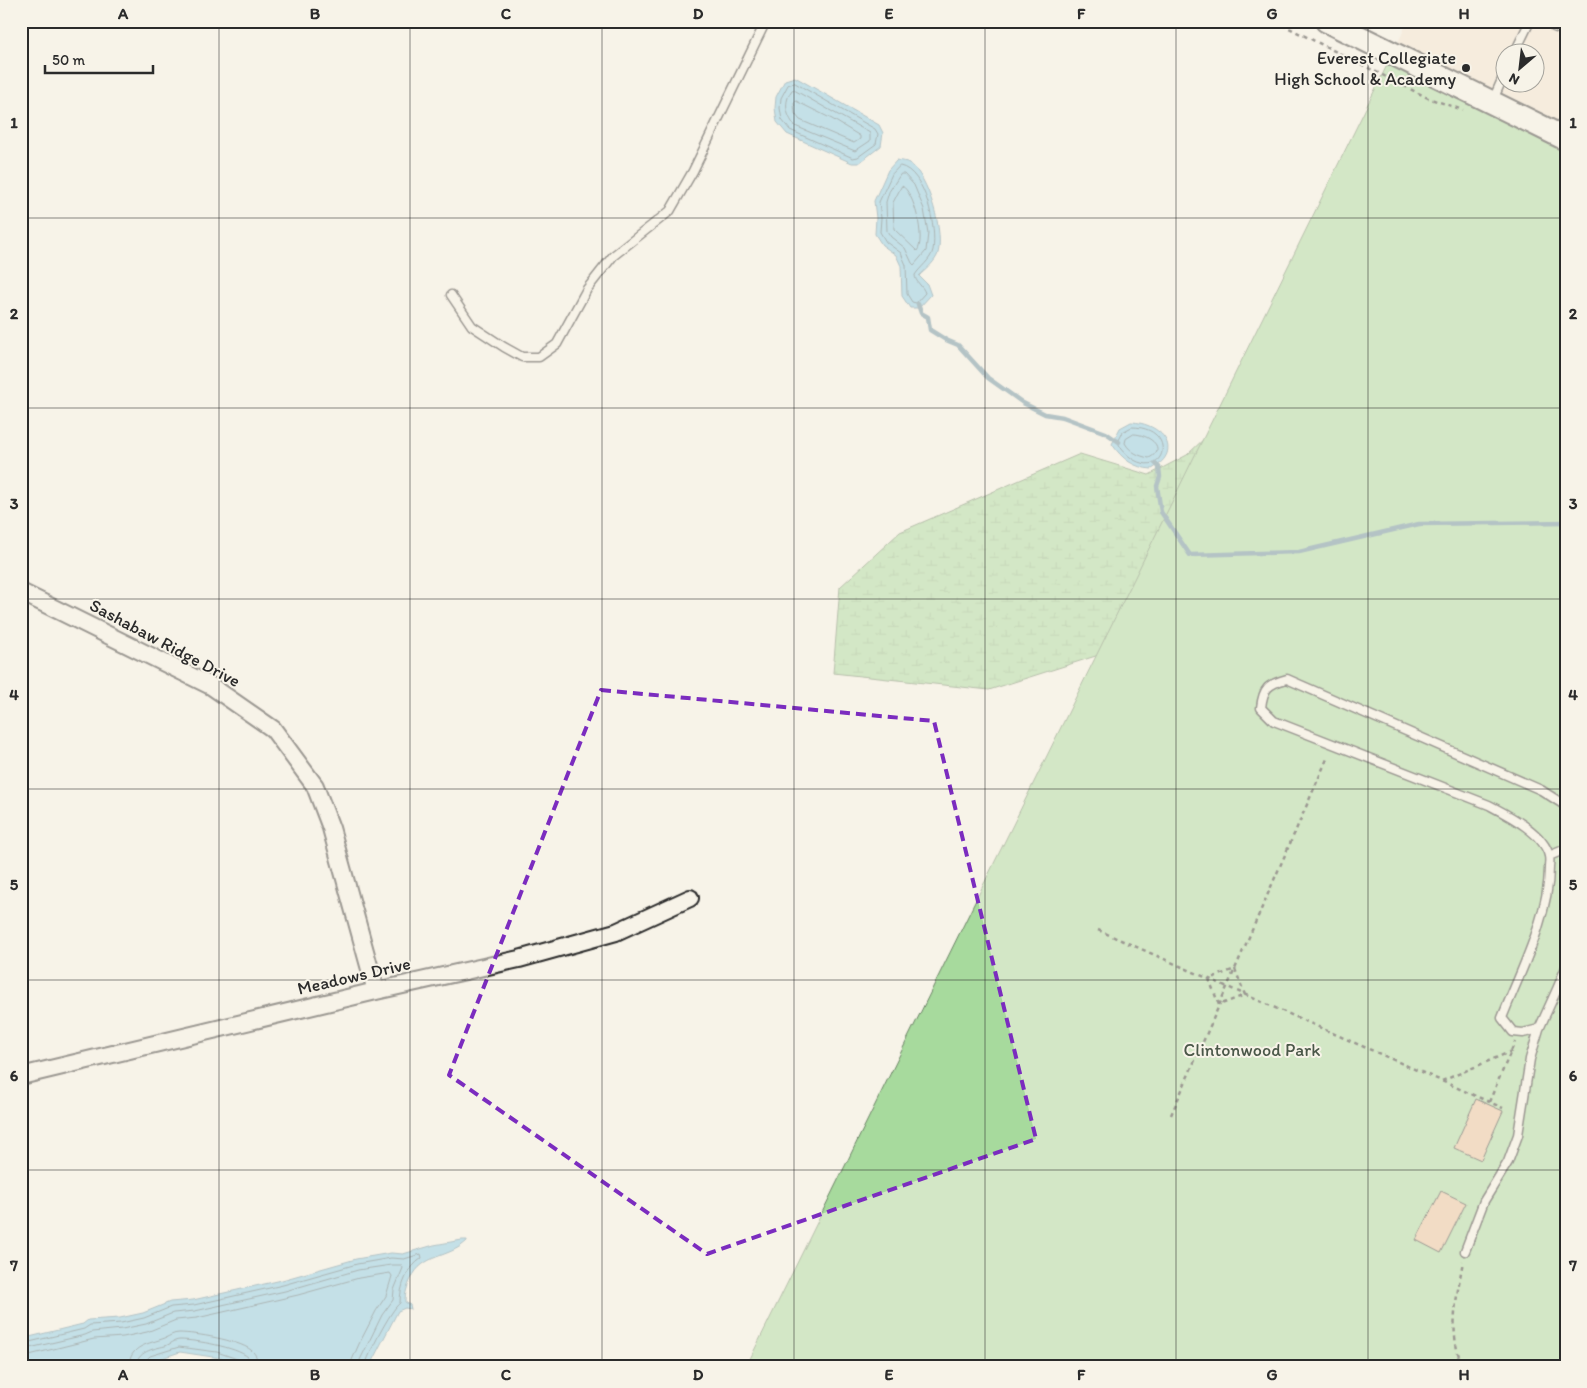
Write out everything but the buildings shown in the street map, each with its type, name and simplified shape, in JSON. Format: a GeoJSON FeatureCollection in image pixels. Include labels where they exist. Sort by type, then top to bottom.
{"type":"FeatureCollection","features":[{"type":"Feature","properties":{"kind":"street"},"geometry":{"type":"LineString","coordinates":[[1327,21],[1566,139]]}},
{"type":"Feature","properties":{"kind":"street","name":"Sashabaw Ridge Drive"},"geometry":{"type":"LineString","coordinates":[[21,592],[210,686],[273,729],[316,786],[331,828],[376,991]]}},
{"type":"Feature","properties":{"kind":"street","name":"Meadows Drive"},"geometry":{"type":"LineString","coordinates":[[21,1076],[376,991],[519,959],[616,932],[690,898]]}},
{"type":"Feature","properties":{"kind":"lane"},"geometry":{"type":"LineString","coordinates":[[451,295],[472,326],[522,357],[539,357],[556,344],[587,288],[613,256],[670,211],[693,171],[766,21]]}},
{"type":"Feature","properties":{"kind":"lane"},"geometry":{"type":"LineString","coordinates":[[1520,42],[1530,21]]}},
{"type":"Feature","properties":{"kind":"lane"},"geometry":{"type":"LineString","coordinates":[[1556,21],[1554,27],[1566,32]]}},
{"type":"Feature","properties":{"kind":"lane"},"geometry":{"type":"LineString","coordinates":[[1492,102],[1496,92]]}},
{"type":"Feature","properties":{"kind":"lane"},"geometry":{"type":"LineString","coordinates":[[1539,1029],[1523,1033],[1513,1032],[1502,1018],[1544,912],[1549,880],[1549,856],[1538,838],[1518,821],[1489,805],[1274,721],[1262,708],[1262,695],[1271,683],[1286,679],[1541,790],[1566,806]]}},
{"type":"Feature","properties":{"kind":"lane"},"geometry":{"type":"LineString","coordinates":[[1549,856],[1566,849]]}},
{"type":"Feature","properties":{"kind":"lane"},"geometry":{"type":"LineString","coordinates":[[1465,1251],[1484,1201],[1508,1162],[1518,1135],[1530,1059],[1539,1029],[1566,967]]}},
{"type":"Feature","properties":{"kind":"path"},"geometry":{"type":"LineString","coordinates":[[1275,21],[1428,98],[1463,110]]}},
{"type":"Feature","properties":{"kind":"path"},"geometry":{"type":"LineString","coordinates":[[1172,1115],[1327,759]]}},
{"type":"Feature","properties":{"kind":"path"},"geometry":{"type":"LineString","coordinates":[[1098,930],[1503,1108]]}},
{"type":"Feature","properties":{"kind":"path"},"geometry":{"type":"LineString","coordinates":[[1209,979],[1235,969]]}},
{"type":"Feature","properties":{"kind":"path"},"geometry":{"type":"LineString","coordinates":[[1235,969],[1246,995]]}},
{"type":"Feature","properties":{"kind":"path"},"geometry":{"type":"LineString","coordinates":[[1209,979],[1219,1005]]}},
{"type":"Feature","properties":{"kind":"path"},"geometry":{"type":"LineString","coordinates":[[1219,1005],[1246,995]]}},
{"type":"Feature","properties":{"kind":"path"},"geometry":{"type":"LineString","coordinates":[[1489,1102],[1517,1039]]}},
{"type":"Feature","properties":{"kind":"path"},"geometry":{"type":"LineString","coordinates":[[1442,1081],[1512,1051]]}},
{"type":"Feature","properties":{"kind":"path"},"geometry":{"type":"LineString","coordinates":[[1464,1367],[1456,1345],[1455,1313],[1465,1251]]}},
{"type":"Feature","properties":{"kind":"path"},"geometry":{"type":"LineString","coordinates":[[1454,1367],[1460,1356]]}},
{"type":"Feature","properties":{"kind":"highlighted area"},"geometry":{"type":"Polygon","coordinates":[[[601,690],[934,721],[1036,1139],[707,1254],[449,1075],[601,690]]]}},
{"type":"Feature","properties":{"kind":"shaded area","name":"Everest Collegiate High School & Academy"},"geometry":{"type":"Polygon","coordinates":[[[1408,21],[1566,21],[1566,136],[1394,51],[1408,21]]]}},
{"type":"Feature","properties":{"kind":"green space","name":"Clintonwood Park"},"geometry":{"type":"Polygon","coordinates":[[[1394,51],[1566,136],[1566,1367],[746,1367],[1394,51]]]}},
{"type":"Feature","properties":{"kind":"green space"},"geometry":{"type":"Polygon","coordinates":[[[1290,357],[1171,632],[989,690],[833,673],[840,587],[900,532],[1080,454],[1149,475],[1187,455],[1290,357]]]}},
{"type":"Feature","properties":{"kind":"water"},"geometry":{"type":"Polygon","coordinates":[[[795,77],[879,125],[883,133],[881,146],[859,163],[852,163],[787,134],[777,122],[776,97],[785,80],[795,77]]]}},
{"type":"Feature","properties":{"kind":"water"},"geometry":{"type":"Polygon","coordinates":[[[897,160],[909,163],[923,179],[934,206],[937,221],[939,247],[937,256],[919,276],[927,284],[931,295],[919,308],[910,308],[902,296],[901,266],[896,255],[882,245],[875,234],[874,201],[888,170],[897,160]]]}},
{"type":"Feature","properties":{"kind":"water"},"geometry":{"type":"Polygon","coordinates":[[[1131,422],[1152,427],[1160,432],[1165,439],[1168,446],[1167,454],[1162,462],[1152,469],[1140,467],[1129,462],[1112,444],[1120,428],[1131,422]]]}},
{"type":"Feature","properties":{"kind":"water"},"geometry":{"type":"Polygon","coordinates":[[[462,1240],[467,1241],[452,1251],[429,1260],[416,1271],[408,1285],[405,1296],[405,1302],[410,1305],[411,1309],[405,1308],[398,1311],[369,1367],[245,1367],[226,1359],[180,1352],[153,1361],[143,1367],[21,1367],[21,1339],[83,1324],[88,1320],[120,1318],[143,1313],[170,1302],[193,1300],[282,1280],[356,1259],[391,1253],[403,1254],[434,1245],[462,1240]]]}},
{"type":"Feature","properties":{"kind":"waterway"},"geometry":{"type":"LineString","coordinates":[[918,304],[921,313],[928,317],[930,330],[958,345],[988,378],[1023,403],[1045,414],[1063,417],[1106,433],[1119,442]]}},
{"type":"Feature","properties":{"kind":"waterway"},"geometry":{"type":"LineString","coordinates":[[1155,463],[1159,467],[1160,477],[1157,486],[1161,512],[1190,555],[1299,552],[1419,524],[1566,522]]}},
{"type":"Feature","properties":{"kind":"place","name":"Everest Collegiate High School & Academy"},"geometry":{"type":"Point","coordinates":[1466,68]}}]}
